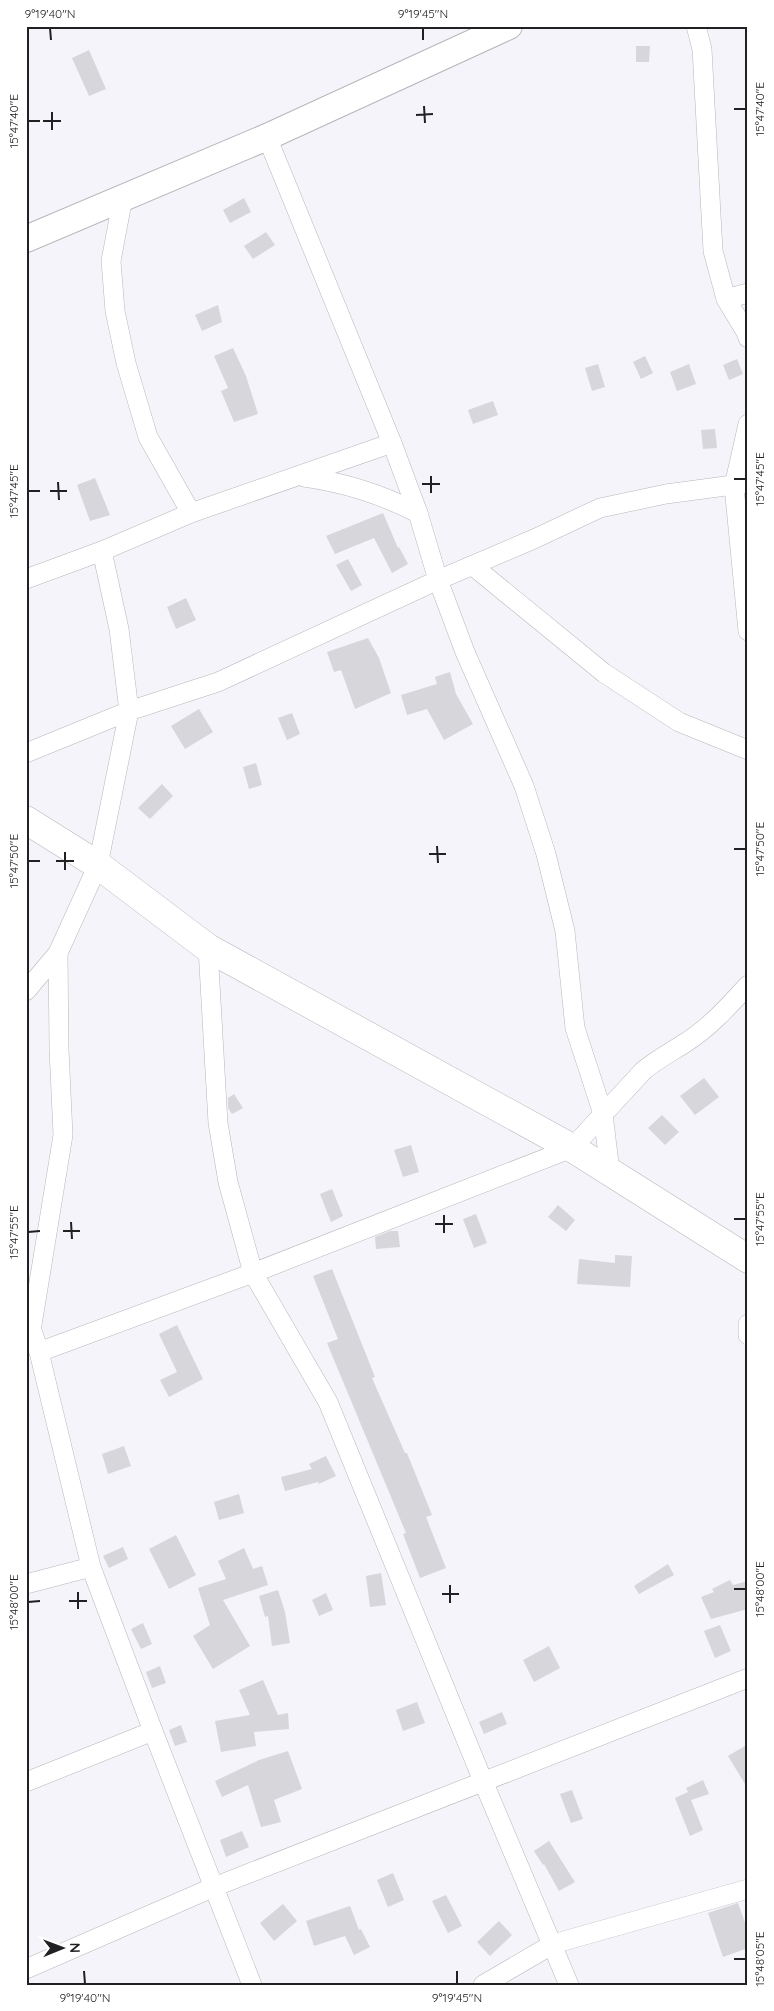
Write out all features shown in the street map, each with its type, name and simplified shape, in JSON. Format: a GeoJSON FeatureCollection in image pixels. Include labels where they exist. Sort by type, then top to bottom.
{"type":"FeatureCollection","features":[{"type":"Feature","properties":{"kind":"highway"},"geometry":{"type":"LineString","coordinates":[[26,820],[98,866],[208,948],[572,1148],[748,1259]]}},
{"type":"Feature","properties":{"kind":"main road"},"geometry":{"type":"LineString","coordinates":[[26,239],[267,137],[509,26]]}},
{"type":"Feature","properties":{"kind":"street"},"geometry":{"type":"LineString","coordinates":[[696,26],[702,50],[713,251],[726,300],[748,338]]}},
{"type":"Feature","properties":{"kind":"street"},"geometry":{"type":"LineString","coordinates":[[267,137],[392,443],[418,513],[438,580],[465,652],[524,786],[546,854],[565,931],[575,1028],[603,1114],[610,1172]]}},
{"type":"Feature","properties":{"kind":"street"},"geometry":{"type":"LineString","coordinates":[[123,197],[111,261],[115,312],[126,363],[148,437],[191,513]]}},
{"type":"Feature","properties":{"kind":"street"},"geometry":{"type":"LineString","coordinates":[[726,300],[748,293]]}},
{"type":"Feature","properties":{"kind":"street"},"geometry":{"type":"LineString","coordinates":[[748,424],[741,485],[748,631]]}},
{"type":"Feature","properties":{"kind":"street"},"geometry":{"type":"LineString","coordinates":[[26,579],[102,551],[191,513],[392,443]]}},
{"type":"Feature","properties":{"kind":"street"},"geometry":{"type":"LineString","coordinates":[[300,476],[361,488],[390,499],[418,513]]}},
{"type":"Feature","properties":{"kind":"street"},"geometry":{"type":"LineString","coordinates":[[26,754],[129,711],[218,682],[438,580],[600,508],[666,494],[741,485]]}},
{"type":"Feature","properties":{"kind":"street"},"geometry":{"type":"LineString","coordinates":[[26,991],[58,953],[98,866],[129,711],[119,629],[102,551]]}},
{"type":"Feature","properties":{"kind":"street"},"geometry":{"type":"LineString","coordinates":[[473,566],[604,673],[679,722],[748,750]]}},
{"type":"Feature","properties":{"kind":"street"},"geometry":{"type":"LineString","coordinates":[[208,948],[218,1123],[228,1182],[253,1273],[328,1402],[483,1781],[569,1985]]}},
{"type":"Feature","properties":{"kind":"street"},"geometry":{"type":"LineString","coordinates":[[58,953],[59,1049],[63,1135],[29,1319],[40,1352],[91,1567],[252,1985]]}},
{"type":"Feature","properties":{"kind":"street"},"geometry":{"type":"LineString","coordinates":[[40,1352],[253,1273],[572,1148],[643,1071],[655,1060],[702,1032],[748,985]]}},
{"type":"Feature","properties":{"kind":"street"},"geometry":{"type":"LineString","coordinates":[[748,1324],[748,1335]]}},
{"type":"Feature","properties":{"kind":"street"},"geometry":{"type":"LineString","coordinates":[[26,1584],[91,1567]]}},
{"type":"Feature","properties":{"kind":"street"},"geometry":{"type":"LineString","coordinates":[[26,1969],[214,1887],[483,1781],[663,1713],[748,1678]]}},
{"type":"Feature","properties":{"kind":"street"},"geometry":{"type":"LineString","coordinates":[[26,1782],[153,1731]]}},
{"type":"Feature","properties":{"kind":"street"},"geometry":{"type":"LineString","coordinates":[[483,1985],[553,1944],[748,1889]]}},
{"type":"Feature","properties":{"kind":"building"},"geometry":{"type":"Polygon","coordinates":[[[636,46],[650,46],[649,62],[636,62],[636,46]]]}},
{"type":"Feature","properties":{"kind":"building"},"geometry":{"type":"Polygon","coordinates":[[[89,50],[106,89],[89,96],[72,58],[89,50]]]}},
{"type":"Feature","properties":{"kind":"building"},"geometry":{"type":"Polygon","coordinates":[[[244,198],[251,212],[230,223],[223,210],[244,198]]]}},
{"type":"Feature","properties":{"kind":"building"},"geometry":{"type":"Polygon","coordinates":[[[266,232],[275,245],[253,259],[244,246],[266,232]]]}},
{"type":"Feature","properties":{"kind":"building"},"geometry":{"type":"Polygon","coordinates":[[[218,305],[222,322],[202,331],[195,315],[218,305]]]}},
{"type":"Feature","properties":{"kind":"building"},"geometry":{"type":"Polygon","coordinates":[[[233,348],[246,376],[258,414],[234,422],[221,391],[228,388],[214,356],[233,348]]]}},
{"type":"Feature","properties":{"kind":"building"},"geometry":{"type":"Polygon","coordinates":[[[645,356],[653,373],[641,379],[633,362],[645,356]]]}},
{"type":"Feature","properties":{"kind":"building"},"geometry":{"type":"Polygon","coordinates":[[[737,359],[743,374],[729,380],[723,365],[737,359]]]}},
{"type":"Feature","properties":{"kind":"building"},"geometry":{"type":"Polygon","coordinates":[[[598,364],[605,387],[592,391],[585,368],[598,364]]]}},
{"type":"Feature","properties":{"kind":"building"},"geometry":{"type":"Polygon","coordinates":[[[689,364],[696,384],[677,391],[670,372],[689,364]]]}},
{"type":"Feature","properties":{"kind":"building"},"geometry":{"type":"Polygon","coordinates":[[[493,401],[498,415],[473,424],[468,410],[493,401]]]}},
{"type":"Feature","properties":{"kind":"building"},"geometry":{"type":"Polygon","coordinates":[[[715,429],[717,448],[703,449],[701,430],[715,429]]]}},
{"type":"Feature","properties":{"kind":"building"},"geometry":{"type":"Polygon","coordinates":[[[95,478],[110,515],[90,521],[77,485],[95,478]]]}},
{"type":"Feature","properties":{"kind":"building"},"geometry":{"type":"Polygon","coordinates":[[[383,513],[398,548],[408,564],[392,573],[374,538],[335,554],[326,536],[383,513]]]}},
{"type":"Feature","properties":{"kind":"building"},"geometry":{"type":"Polygon","coordinates":[[[348,559],[362,585],[351,591],[336,565],[348,559]]]}},
{"type":"Feature","properties":{"kind":"building"},"geometry":{"type":"Polygon","coordinates":[[[186,598],[196,620],[176,629],[167,607],[186,598]]]}},
{"type":"Feature","properties":{"kind":"building"},"geometry":{"type":"Polygon","coordinates":[[[368,638],[379,658],[391,693],[355,709],[341,670],[334,672],[327,652],[368,638]]]}},
{"type":"Feature","properties":{"kind":"building"},"geometry":{"type":"Polygon","coordinates":[[[450,672],[456,694],[473,724],[444,740],[427,709],[407,715],[401,695],[437,684],[435,677],[450,672]]]}},
{"type":"Feature","properties":{"kind":"building"},"geometry":{"type":"Polygon","coordinates":[[[199,709],[213,732],[185,749],[171,726],[199,709]]]}},
{"type":"Feature","properties":{"kind":"building"},"geometry":{"type":"Polygon","coordinates":[[[292,713],[300,734],[287,740],[278,718],[292,713]]]}},
{"type":"Feature","properties":{"kind":"building"},"geometry":{"type":"Polygon","coordinates":[[[256,763],[262,785],[249,789],[243,767],[256,763]]]}},
{"type":"Feature","properties":{"kind":"building"},"geometry":{"type":"Polygon","coordinates":[[[162,784],[173,796],[150,819],[138,808],[162,784]]]}},
{"type":"Feature","properties":{"kind":"building"},"geometry":{"type":"Polygon","coordinates":[[[704,1078],[719,1097],[695,1115],[680,1096],[704,1078]]]}},
{"type":"Feature","properties":{"kind":"building"},"geometry":{"type":"Polygon","coordinates":[[[234,1094],[243,1108],[232,1114],[228,1108],[228,1098],[234,1094]]]}},
{"type":"Feature","properties":{"kind":"building"},"geometry":{"type":"Polygon","coordinates":[[[662,1115],[679,1132],[665,1145],[648,1128],[662,1115]]]}},
{"type":"Feature","properties":{"kind":"building"},"geometry":{"type":"Polygon","coordinates":[[[411,1145],[419,1172],[403,1177],[394,1150],[411,1145]]]}},
{"type":"Feature","properties":{"kind":"building"},"geometry":{"type":"Polygon","coordinates":[[[332,1189],[343,1216],[331,1222],[320,1194],[332,1189]]]}},
{"type":"Feature","properties":{"kind":"building"},"geometry":{"type":"Polygon","coordinates":[[[558,1205],[575,1220],[566,1231],[548,1217],[558,1205]]]}},
{"type":"Feature","properties":{"kind":"building"},"geometry":{"type":"Polygon","coordinates":[[[476,1214],[487,1243],[474,1248],[463,1219],[476,1214]]]}},
{"type":"Feature","properties":{"kind":"building"},"geometry":{"type":"Polygon","coordinates":[[[390,1231],[398,1231],[400,1247],[376,1249],[375,1237],[390,1231]]]}},
{"type":"Feature","properties":{"kind":"building"},"geometry":{"type":"Polygon","coordinates":[[[615,1255],[632,1256],[630,1287],[577,1284],[579,1259],[615,1263],[615,1255]]]}},
{"type":"Feature","properties":{"kind":"building"},"geometry":{"type":"Polygon","coordinates":[[[332,1269],[375,1377],[372,1378],[405,1453],[407,1453],[432,1515],[426,1517],[446,1568],[420,1578],[403,1534],[406,1533],[327,1343],[338,1339],[313,1276],[332,1269]]]}},
{"type":"Feature","properties":{"kind":"building"},"geometry":{"type":"Polygon","coordinates":[[[177,1325],[203,1379],[169,1397],[160,1380],[177,1372],[159,1334],[177,1325]]]}},
{"type":"Feature","properties":{"kind":"building"},"geometry":{"type":"Polygon","coordinates":[[[124,1446],[131,1466],[108,1474],[102,1454],[124,1446]]]}},
{"type":"Feature","properties":{"kind":"building"},"geometry":{"type":"Polygon","coordinates":[[[326,1456],[336,1476],[319,1484],[318,1482],[285,1491],[281,1477],[312,1469],[309,1464],[326,1456]]]}},
{"type":"Feature","properties":{"kind":"building"},"geometry":{"type":"Polygon","coordinates":[[[239,1494],[244,1513],[219,1520],[214,1502],[239,1494]]]}},
{"type":"Feature","properties":{"kind":"building"},"geometry":{"type":"Polygon","coordinates":[[[176,1535],[196,1575],[169,1589],[149,1549],[176,1535]]]}},
{"type":"Feature","properties":{"kind":"building"},"geometry":{"type":"Polygon","coordinates":[[[123,1547],[128,1559],[109,1568],[103,1556],[123,1547]]]}},
{"type":"Feature","properties":{"kind":"building"},"geometry":{"type":"Polygon","coordinates":[[[244,1548],[253,1569],[262,1566],[268,1585],[223,1600],[250,1646],[213,1669],[193,1636],[210,1625],[198,1588],[226,1579],[218,1561],[244,1548]]]}},
{"type":"Feature","properties":{"kind":"building"},"geometry":{"type":"Polygon","coordinates":[[[668,1564],[674,1575],[639,1594],[634,1586],[668,1564]]]}},
{"type":"Feature","properties":{"kind":"building"},"geometry":{"type":"Polygon","coordinates":[[[381,1573],[386,1605],[370,1607],[366,1576],[381,1573]]]}},
{"type":"Feature","properties":{"kind":"building"},"geometry":{"type":"Polygon","coordinates":[[[730,1580],[733,1585],[748,1581],[748,1609],[711,1619],[701,1597],[714,1592],[712,1589],[730,1580]]]}},
{"type":"Feature","properties":{"kind":"building"},"geometry":{"type":"Polygon","coordinates":[[[278,1590],[285,1612],[290,1643],[272,1646],[268,1616],[265,1617],[259,1596],[278,1590]]]}},
{"type":"Feature","properties":{"kind":"building"},"geometry":{"type":"Polygon","coordinates":[[[326,1593],[333,1610],[319,1616],[312,1600],[326,1593]]]}},
{"type":"Feature","properties":{"kind":"building"},"geometry":{"type":"Polygon","coordinates":[[[143,1623],[152,1644],[141,1649],[131,1629],[143,1623]]]}},
{"type":"Feature","properties":{"kind":"building"},"geometry":{"type":"Polygon","coordinates":[[[720,1625],[731,1651],[715,1658],[704,1631],[720,1625]]]}},
{"type":"Feature","properties":{"kind":"building"},"geometry":{"type":"Polygon","coordinates":[[[549,1646],[560,1668],[534,1682],[523,1660],[549,1646]]]}},
{"type":"Feature","properties":{"kind":"building"},"geometry":{"type":"Polygon","coordinates":[[[160,1666],[166,1683],[152,1688],[146,1672],[160,1666]]]}},
{"type":"Feature","properties":{"kind":"building"},"geometry":{"type":"Polygon","coordinates":[[[263,1680],[278,1715],[288,1713],[289,1729],[254,1732],[256,1746],[221,1752],[215,1721],[250,1715],[239,1690],[263,1680]]]}},
{"type":"Feature","properties":{"kind":"building"},"geometry":{"type":"Polygon","coordinates":[[[417,1702],[425,1723],[403,1731],[396,1710],[417,1702]]]}},
{"type":"Feature","properties":{"kind":"building"},"geometry":{"type":"Polygon","coordinates":[[[502,1712],[507,1724],[484,1734],[479,1722],[502,1712]]]}},
{"type":"Feature","properties":{"kind":"building"},"geometry":{"type":"Polygon","coordinates":[[[181,1725],[187,1742],[175,1746],[169,1730],[181,1725]]]}},
{"type":"Feature","properties":{"kind":"building"},"geometry":{"type":"Polygon","coordinates":[[[748,1744],[748,1789],[728,1756],[748,1744]]]}},
{"type":"Feature","properties":{"kind":"building"},"geometry":{"type":"Polygon","coordinates":[[[288,1751],[302,1789],[274,1800],[281,1822],[261,1827],[248,1785],[222,1797],[215,1781],[259,1760],[288,1751]]]}},
{"type":"Feature","properties":{"kind":"building"},"geometry":{"type":"Polygon","coordinates":[[[703,1780],[709,1794],[691,1800],[703,1830],[690,1836],[675,1798],[688,1792],[686,1788],[703,1780]]]}},
{"type":"Feature","properties":{"kind":"building"},"geometry":{"type":"Polygon","coordinates":[[[572,1790],[583,1819],[571,1823],[560,1794],[572,1790]]]}},
{"type":"Feature","properties":{"kind":"building"},"geometry":{"type":"Polygon","coordinates":[[[242,1831],[249,1847],[226,1857],[220,1840],[242,1831]]]}},
{"type":"Feature","properties":{"kind":"building"},"geometry":{"type":"Polygon","coordinates":[[[549,1841],[575,1882],[559,1891],[544,1864],[534,1851],[549,1841]]]}},
{"type":"Feature","properties":{"kind":"building"},"geometry":{"type":"Polygon","coordinates":[[[393,1873],[404,1900],[388,1907],[377,1880],[393,1873]]]}},
{"type":"Feature","properties":{"kind":"building"},"geometry":{"type":"Polygon","coordinates":[[[446,1895],[462,1926],[448,1933],[432,1901],[446,1895]]]}},
{"type":"Feature","properties":{"kind":"building"},"geometry":{"type":"Polygon","coordinates":[[[738,1903],[748,1931],[748,1948],[723,1957],[708,1913],[738,1903]]]}},
{"type":"Feature","properties":{"kind":"building"},"geometry":{"type":"Polygon","coordinates":[[[283,1904],[297,1921],[274,1941],[260,1923],[283,1904]]]}},
{"type":"Feature","properties":{"kind":"building"},"geometry":{"type":"Polygon","coordinates":[[[350,1906],[359,1930],[361,1929],[370,1947],[354,1955],[345,1936],[314,1946],[306,1921],[350,1906]]]}},
{"type":"Feature","properties":{"kind":"building"},"geometry":{"type":"Polygon","coordinates":[[[499,1921],[512,1935],[490,1956],[477,1942],[499,1921]]]}}]}
